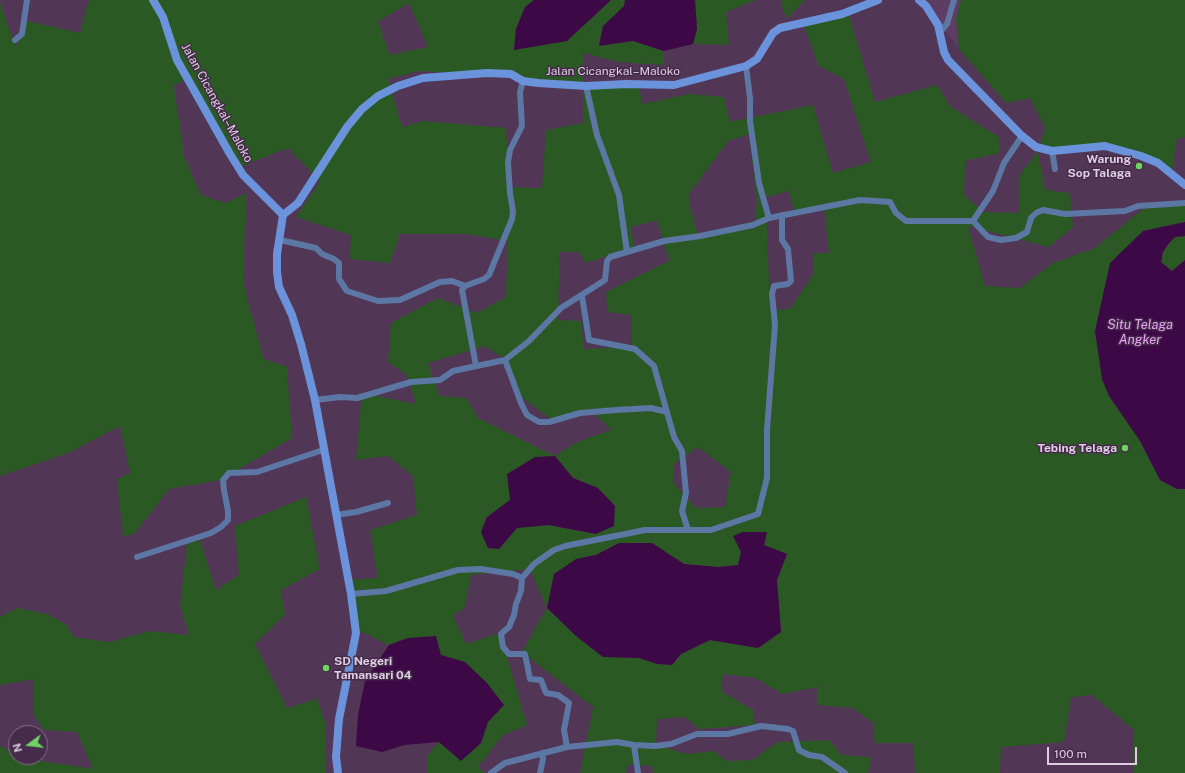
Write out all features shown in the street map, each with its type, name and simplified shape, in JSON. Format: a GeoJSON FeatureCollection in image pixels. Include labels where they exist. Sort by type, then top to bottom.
{"type":"FeatureCollection","features":[{"type":"Feature","properties":{"kind":"street"},"geometry":{"type":"LineString","coordinates":[[15,40],[22,34],[27,0]]}},
{"type":"Feature","properties":{"kind":"street","name":"Jalan Cicangkal–Maloko"},"geometry":{"type":"LineString","coordinates":[[153,0],[163,17],[177,60],[233,159],[243,175],[283,215],[298,203],[348,127],[362,109],[378,96],[398,86],[423,78],[487,73],[511,74],[523,81],[538,83],[586,86],[626,84],[674,85],[746,66],[757,59],[773,33],[780,28],[842,14],[878,0]]}},
{"type":"Feature","properties":{"kind":"street"},"geometry":{"type":"LineString","coordinates":[[919,0],[933,16],[940,31],[944,52],[948,60],[1022,136],[1036,147],[1052,151],[1106,146],[1141,156],[1158,163],[1185,185]]}},
{"type":"Feature","properties":{"kind":"street"},"geometry":{"type":"LineString","coordinates":[[940,31],[947,24],[954,0]]}},
{"type":"Feature","properties":{"kind":"street"},"geometry":{"type":"LineString","coordinates":[[746,66],[750,98],[750,121],[760,183],[770,218]]}},
{"type":"Feature","properties":{"kind":"street"},"geometry":{"type":"LineString","coordinates":[[476,366],[462,290],[465,286],[484,279],[489,275],[512,219],[513,211],[508,162],[510,150],[522,126],[520,92],[523,81]]}},
{"type":"Feature","properties":{"kind":"street"},"geometry":{"type":"LineString","coordinates":[[586,86],[597,135],[620,195],[627,252]]}},
{"type":"Feature","properties":{"kind":"street"},"geometry":{"type":"LineString","coordinates":[[973,221],[993,191],[1004,163],[1022,136]]}},
{"type":"Feature","properties":{"kind":"street"},"geometry":{"type":"LineString","coordinates":[[1052,151],[1055,169]]}},
{"type":"Feature","properties":{"kind":"street"},"geometry":{"type":"LineString","coordinates":[[315,400],[340,396],[357,398],[411,382],[440,380],[452,371],[505,360],[529,341],[561,308],[605,280],[607,260],[610,257],[664,241],[700,236],[753,225],[782,215],[860,200],[890,202],[896,213],[906,221],[973,221],[988,237],[1001,240],[1016,238],[1027,232],[1031,218],[1042,210],[1065,214],[1126,210],[1138,206],[1185,203]]}},
{"type":"Feature","properties":{"kind":"street"},"geometry":{"type":"LineString","coordinates":[[283,215],[277,260],[279,287],[292,315],[315,400],[323,450],[351,594],[356,633],[339,719],[336,757],[338,773]]}},
{"type":"Feature","properties":{"kind":"street"},"geometry":{"type":"LineString","coordinates":[[567,747],[564,730],[569,703],[558,695],[546,693],[541,680],[530,679],[525,654],[509,654],[503,647],[501,634],[509,627],[514,615],[521,591],[522,578],[534,564],[554,550],[566,546],[645,530],[711,530],[758,514],[767,478],[767,430],[775,325],[772,294],[774,286],[788,284],[791,281],[788,249],[782,240],[782,215]]}},
{"type":"Feature","properties":{"kind":"street"},"geometry":{"type":"LineString","coordinates":[[280,240],[316,248],[322,254],[334,259],[338,263],[339,279],[346,292],[378,300],[400,300],[440,282],[452,281],[465,286]]}},
{"type":"Feature","properties":{"kind":"street"},"geometry":{"type":"LineString","coordinates":[[582,296],[589,340],[635,349],[654,366],[674,437],[682,451],[686,493],[682,511],[688,530]]}},
{"type":"Feature","properties":{"kind":"street"},"geometry":{"type":"LineString","coordinates":[[505,360],[527,415],[539,422],[549,422],[580,414],[616,410],[651,408],[667,412]]}},
{"type":"Feature","properties":{"kind":"street"},"geometry":{"type":"LineString","coordinates":[[137,557],[210,533],[221,527],[228,520],[223,480],[229,473],[257,472],[323,450]]}},
{"type":"Feature","properties":{"kind":"street"},"geometry":{"type":"LineString","coordinates":[[336,515],[356,512],[388,503]]}},
{"type":"Feature","properties":{"kind":"street"},"geometry":{"type":"LineString","coordinates":[[351,594],[386,591],[458,570],[482,569],[513,574],[522,578]]}},
{"type":"Feature","properties":{"kind":"street"},"geometry":{"type":"LineString","coordinates":[[491,773],[505,762],[567,747],[616,742],[655,746],[671,744],[697,734],[728,734],[761,726],[788,729],[793,731],[798,750],[822,757],[845,773]]}},
{"type":"Feature","properties":{"kind":"street"},"geometry":{"type":"LineString","coordinates":[[634,745],[638,773]]}},
{"type":"Feature","properties":{"kind":"street"},"geometry":{"type":"LineString","coordinates":[[540,773],[543,759],[542,753]]}},
{"type":"Feature","properties":{"kind":"shaded area"},"geometry":{"type":"Polygon","coordinates":[[[917,0],[961,0],[956,19],[959,49],[928,8],[917,0]]]}},
{"type":"Feature","properties":{"kind":"green space"},"geometry":{"type":"Polygon","coordinates":[[[89,0],[534,0],[525,7],[516,29],[514,49],[591,19],[611,0],[625,0],[625,6],[603,26],[599,45],[633,41],[664,51],[663,65],[619,62],[583,53],[583,82],[639,86],[642,104],[690,94],[724,97],[730,122],[813,105],[833,173],[871,162],[844,79],[818,65],[804,25],[849,15],[875,102],[937,85],[951,107],[1000,138],[999,153],[965,161],[964,194],[982,212],[1020,213],[1019,176],[1038,151],[1045,128],[1030,98],[1006,103],[959,49],[956,19],[961,0],[1185,0],[1185,137],[1177,139],[1172,171],[1105,147],[1038,152],[1045,190],[1070,193],[1073,227],[1049,247],[968,226],[985,286],[1020,288],[1053,263],[1095,248],[1143,209],[1185,205],[1185,222],[1143,231],[1140,441],[1160,480],[1177,489],[1185,489],[1185,773],[1134,773],[1134,730],[1092,695],[1071,697],[1064,742],[1001,747],[1000,773],[915,773],[913,743],[875,743],[873,723],[853,708],[817,705],[817,687],[782,694],[756,678],[723,674],[721,691],[753,710],[755,725],[699,729],[685,717],[657,719],[656,745],[687,754],[715,751],[726,761],[752,760],[778,742],[830,740],[841,755],[871,757],[868,773],[653,773],[652,766],[627,765],[626,773],[580,773],[593,707],[522,652],[547,608],[530,569],[471,575],[464,609],[453,615],[466,644],[500,633],[527,725],[502,736],[478,767],[485,773],[427,773],[427,756],[439,742],[461,761],[481,743],[488,722],[504,705],[465,662],[441,655],[408,638],[389,645],[356,629],[349,580],[378,578],[370,530],[417,515],[413,476],[388,456],[356,460],[362,393],[416,404],[407,375],[388,362],[391,323],[438,298],[477,313],[506,297],[508,241],[466,234],[400,234],[390,263],[350,259],[351,235],[296,217],[320,181],[288,148],[242,166],[189,77],[174,86],[184,156],[201,195],[226,203],[246,193],[243,283],[264,359],[287,367],[292,438],[220,480],[169,489],[134,534],[123,537],[117,479],[130,473],[120,426],[68,453],[0,476],[0,3],[16,47],[27,21],[80,33],[89,0]],[[409,3],[378,21],[390,55],[428,47],[409,3]],[[419,71],[388,79],[402,127],[424,121],[506,128],[509,187],[542,188],[546,130],[583,123],[583,82],[419,71]],[[749,134],[728,141],[689,194],[690,208],[698,234],[755,221],[757,201],[749,134]],[[789,191],[766,197],[770,310],[790,309],[813,275],[813,253],[829,253],[824,207],[794,210],[789,191]],[[657,220],[631,227],[634,247],[586,263],[579,252],[560,252],[558,320],[581,321],[584,349],[632,347],[631,315],[608,312],[606,292],[669,261],[657,220]],[[485,346],[428,363],[439,396],[466,398],[478,418],[555,456],[577,442],[612,430],[592,412],[556,423],[515,392],[508,361],[485,346]],[[698,447],[674,464],[673,482],[696,508],[725,507],[731,472],[698,447]],[[555,456],[510,500],[487,517],[481,532],[499,549],[517,528],[549,525],[596,534],[598,488],[573,478],[555,456]],[[767,533],[741,552],[738,565],[718,567],[684,564],[652,543],[619,543],[596,555],[576,559],[603,657],[639,658],[657,664],[672,665],[681,654],[710,640],[758,648],[781,632],[777,580],[787,554],[764,545],[767,533]]]}},
{"type":"Feature","properties":{"kind":"green space"},"geometry":{"type":"Polygon","coordinates":[[[695,0],[756,0],[726,12],[729,45],[693,44],[697,29],[695,0]]]}},
{"type":"Feature","properties":{"kind":"green space"},"geometry":{"type":"Polygon","coordinates":[[[781,0],[805,0],[786,19],[781,0]]]}},
{"type":"Feature","properties":{"kind":"green space"},"geometry":{"type":"Polygon","coordinates":[[[1185,236],[1185,260],[1172,271],[1161,262],[1163,252],[1175,237],[1185,236]]]}},
{"type":"Feature","properties":{"kind":"green space"},"geometry":{"type":"Polygon","coordinates":[[[306,497],[320,569],[281,590],[285,615],[255,644],[287,708],[317,699],[325,722],[326,773],[0,773],[0,746],[8,750],[8,765],[48,765],[48,762],[93,769],[77,732],[48,730],[48,725],[41,725],[34,715],[34,679],[0,685],[0,617],[17,608],[47,614],[66,624],[74,637],[109,642],[150,631],[189,635],[180,605],[187,544],[200,540],[216,590],[239,575],[235,526],[306,497]]]}},
{"type":"Feature","properties":{"kind":"water"},"geometry":{"type":"Polygon","coordinates":[[[534,0],[611,0],[567,41],[514,50],[516,29],[525,7],[534,0]]]}},
{"type":"Feature","properties":{"kind":"water"},"geometry":{"type":"Polygon","coordinates":[[[625,0],[695,0],[697,29],[693,44],[664,51],[633,41],[599,46],[603,26],[624,6],[625,0]]]}},
{"type":"Feature","properties":{"kind":"water","name":"Situ Telaga Angker"},"geometry":{"type":"Polygon","coordinates":[[[1185,222],[1185,236],[1175,237],[1169,243],[1163,252],[1161,262],[1172,271],[1185,260],[1185,489],[1177,489],[1160,480],[1140,441],[1109,396],[1102,379],[1095,331],[1110,263],[1143,231],[1185,222]]]}},
{"type":"Feature","properties":{"kind":"water"},"geometry":{"type":"Polygon","coordinates":[[[555,456],[573,478],[598,488],[615,506],[614,526],[596,534],[549,525],[517,528],[499,549],[488,548],[481,532],[487,517],[510,500],[507,474],[535,457],[555,456]]]}},
{"type":"Feature","properties":{"kind":"water"},"geometry":{"type":"Polygon","coordinates":[[[743,532],[767,532],[764,545],[787,554],[777,580],[781,632],[758,648],[710,640],[681,654],[672,665],[657,664],[639,658],[603,657],[576,636],[547,608],[554,574],[576,559],[596,555],[619,543],[652,543],[684,564],[718,567],[738,565],[741,552],[733,536],[743,532]]]}},
{"type":"Feature","properties":{"kind":"water"},"geometry":{"type":"Polygon","coordinates":[[[436,636],[441,655],[465,662],[487,683],[504,705],[488,722],[481,743],[461,761],[439,742],[404,745],[382,752],[356,746],[358,715],[365,681],[389,645],[408,638],[436,636]]]}},
{"type":"Feature","properties":{"kind":"place","name":"Warung Sop Talaga"},"geometry":{"type":"Point","coordinates":[1139,166]}},
{"type":"Feature","properties":{"kind":"place","name":"Tebing Telaga"},"geometry":{"type":"Point","coordinates":[1125,448]}},
{"type":"Feature","properties":{"kind":"place","name":"SD Negeri Tamansari 04"},"geometry":{"type":"Point","coordinates":[326,668]}}]}
